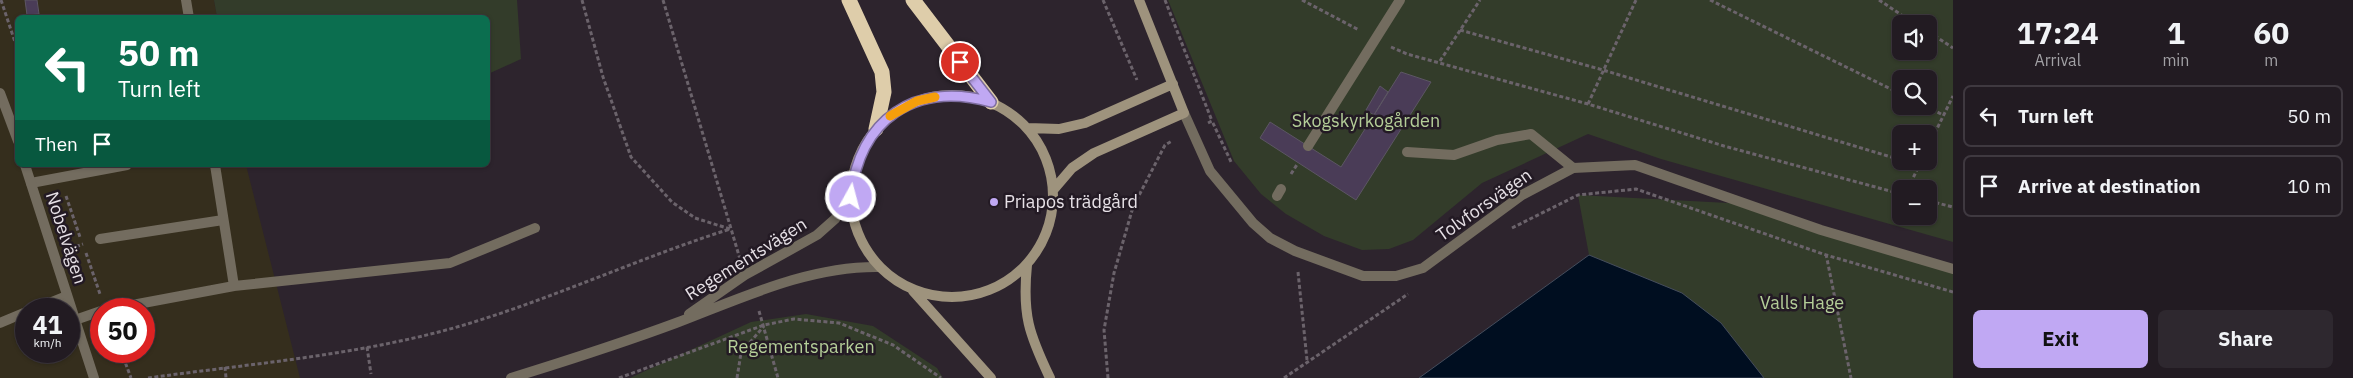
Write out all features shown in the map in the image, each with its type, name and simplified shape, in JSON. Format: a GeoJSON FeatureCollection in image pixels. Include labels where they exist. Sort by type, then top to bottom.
{"type":"FeatureCollection","features":[{"type":"Feature","properties":{"kind":"highway"},"geometry":{"type":"LineString","coordinates":[[849,0],[882,72],[884,92],[876,129]]}},
{"type":"Feature","properties":{"kind":"highway"},"geometry":{"type":"LineString","coordinates":[[913,0],[991,102]]}},
{"type":"Feature","properties":{"kind":"main road"},"geometry":{"type":"LineString","coordinates":[[1054,189],[1072,168],[1094,153],[1184,113],[1139,0]]}},
{"type":"Feature","properties":{"kind":"main road"},"geometry":{"type":"LineString","coordinates":[[1028,128],[1059,129],[1085,123],[1173,84]]}},
{"type":"Feature","properties":{"kind":"main road"},"geometry":{"type":"LineString","coordinates":[[942,95],[967,96],[991,102],[1011,113],[1028,128],[1041,146],[1050,167],[1054,189],[1053,210],[1048,230],[1040,249],[1027,265],[1008,282],[986,293],[961,298],[936,297],[912,290],[895,280],[879,267],[858,235],[851,197],[854,173],[862,150],[876,129],[894,113],[917,101],[942,95]]}},
{"type":"Feature","properties":{"kind":"main road"},"geometry":{"type":"LineString","coordinates":[[1027,265],[1024,296],[1028,327],[1050,378]]}},
{"type":"Feature","properties":{"kind":"main road"},"geometry":{"type":"LineString","coordinates":[[912,290],[991,378]]}},
{"type":"Feature","properties":{"kind":"street"},"geometry":{"type":"LineString","coordinates":[[186,0],[187,15]]}},
{"type":"Feature","properties":{"kind":"street"},"geometry":{"type":"LineString","coordinates":[[1308,146],[1400,0]]}},
{"type":"Feature","properties":{"kind":"street"},"geometry":{"type":"LineString","coordinates":[[0,93],[15,124]]}},
{"type":"Feature","properties":{"kind":"street","name":"Tolvforsvägen"},"geometry":{"type":"LineString","coordinates":[[1184,113],[1210,171],[1234,203],[1270,238],[1295,251],[1363,276],[1396,276],[1423,268],[1522,195],[1573,168],[1636,165],[1821,230],[1953,269]]}},
{"type":"Feature","properties":{"kind":"street"},"geometry":{"type":"LineString","coordinates":[[1407,152],[1454,155],[1497,140],[1530,134],[1573,168]]}},
{"type":"Feature","properties":{"kind":"street","name":"Nobelvägen"},"geometry":{"type":"LineString","coordinates":[[26,167],[67,296]]}},
{"type":"Feature","properties":{"kind":"street"},"geometry":{"type":"LineString","coordinates":[[31,183],[116,167]]}},
{"type":"Feature","properties":{"kind":"street"},"geometry":{"type":"LineString","coordinates":[[215,167],[234,286]]}},
{"type":"Feature","properties":{"kind":"street","name":"Regementsvägen"},"geometry":{"type":"LineString","coordinates":[[675,323],[745,275],[817,235],[834,219],[851,197]]}},
{"type":"Feature","properties":{"kind":"street"},"geometry":{"type":"LineString","coordinates":[[100,239],[223,220]]}},
{"type":"Feature","properties":{"kind":"street"},"geometry":{"type":"LineString","coordinates":[[155,301],[234,286],[450,263],[536,228]]}},
{"type":"Feature","properties":{"kind":"street","name":"Regementsvägen"},"geometry":{"type":"LineString","coordinates":[[511,378],[675,323],[753,293],[826,271],[852,267],[879,267]]}},
{"type":"Feature","properties":{"kind":"street"},"geometry":{"type":"LineString","coordinates":[[62,298],[67,296]]}},
{"type":"Feature","properties":{"kind":"street"},"geometry":{"type":"LineString","coordinates":[[0,323],[15,317]]}},
{"type":"Feature","properties":{"kind":"street","name":"Nobelvägen"},"geometry":{"type":"LineString","coordinates":[[80,335],[94,378]]}},
{"type":"Feature","properties":{"kind":"path"},"geometry":{"type":"LineString","coordinates":[[1,0],[15,42]]}},
{"type":"Feature","properties":{"kind":"path"},"geometry":{"type":"LineString","coordinates":[[582,0],[603,77],[631,156],[672,202],[695,218],[730,229]]}},
{"type":"Feature","properties":{"kind":"path"},"geometry":{"type":"LineString","coordinates":[[663,0],[730,229]]}},
{"type":"Feature","properties":{"kind":"path"},"geometry":{"type":"LineString","coordinates":[[1103,0],[1144,97]]}},
{"type":"Feature","properties":{"kind":"path"},"geometry":{"type":"LineString","coordinates":[[1164,0],[1212,121],[1231,163],[1236,169]]}},
{"type":"Feature","properties":{"kind":"path"},"geometry":{"type":"LineString","coordinates":[[1302,0],[1407,54],[1440,61],[1724,146],[1892,192]]}},
{"type":"Feature","properties":{"kind":"path"},"geometry":{"type":"LineString","coordinates":[[1440,61],[1480,0]]}},
{"type":"Feature","properties":{"kind":"path"},"geometry":{"type":"LineString","coordinates":[[1588,104],[1636,0]]}},
{"type":"Feature","properties":{"kind":"path"},"geometry":{"type":"LineString","coordinates":[[1710,0],[1892,90]]}},
{"type":"Feature","properties":{"kind":"path"},"geometry":{"type":"LineString","coordinates":[[1880,0],[1902,15]]}},
{"type":"Feature","properties":{"kind":"path"},"geometry":{"type":"LineString","coordinates":[[1460,30],[1603,70],[1892,158]]}},
{"type":"Feature","properties":{"kind":"path"},"geometry":{"type":"LineString","coordinates":[[1937,37],[1953,48]]}},
{"type":"Feature","properties":{"kind":"path"},"geometry":{"type":"LineString","coordinates":[[1937,128],[1953,96]]}},
{"type":"Feature","properties":{"kind":"path"},"geometry":{"type":"LineString","coordinates":[[1937,112],[1943,115]]}},
{"type":"Feature","properties":{"kind":"path"},"geometry":{"type":"LineString","coordinates":[[1192,130],[1212,121]]}},
{"type":"Feature","properties":{"kind":"path"},"geometry":{"type":"LineString","coordinates":[[1108,378],[1104,330],[1114,273],[1133,207],[1165,145],[1156,126]]}},
{"type":"Feature","properties":{"kind":"path"},"geometry":{"type":"LineString","coordinates":[[1505,233],[1578,195],[1636,189],[1826,255],[1953,292]]}},
{"type":"Feature","properties":{"kind":"path"},"geometry":{"type":"LineString","coordinates":[[1937,203],[1953,208]]}},
{"type":"Feature","properties":{"kind":"path"},"geometry":{"type":"LineString","coordinates":[[148,378],[367,347],[475,322],[573,289],[688,242],[730,229]]}},
{"type":"Feature","properties":{"kind":"path"},"geometry":{"type":"LineString","coordinates":[[1821,230],[1851,378]]}},
{"type":"Feature","properties":{"kind":"path"},"geometry":{"type":"LineString","coordinates":[[1295,251],[1308,360]]}},
{"type":"Feature","properties":{"kind":"path"},"geometry":{"type":"LineString","coordinates":[[1284,378],[1308,360],[1415,290]]}},
{"type":"Feature","properties":{"kind":"path"},"geometry":{"type":"LineString","coordinates":[[619,378],[764,325],[794,319],[840,323],[893,345],[941,378]]}},
{"type":"Feature","properties":{"kind":"path"},"geometry":{"type":"LineString","coordinates":[[737,378],[741,353],[764,325]]}},
{"type":"Feature","properties":{"kind":"path"},"geometry":{"type":"LineString","coordinates":[[764,325],[778,378]]}},
{"type":"Feature","properties":{"kind":"path"},"geometry":{"type":"LineString","coordinates":[[367,347],[371,374]]}},
{"type":"Feature","properties":{"kind":"path"},"geometry":{"type":"LineString","coordinates":[[125,363],[131,378]]}},
{"type":"Feature","properties":{"kind":"path"},"geometry":{"type":"LineString","coordinates":[[225,367],[226,378]]}},
{"type":"Feature","properties":{"kind":"shaded area"},"geometry":{"type":"Polygon","coordinates":[[[0,0],[214,0],[217,15],[15,15],[15,167],[247,167],[300,378],[0,378],[0,0]]]}},
{"type":"Feature","properties":{"kind":"green space"},"geometry":{"type":"Polygon","coordinates":[[[214,0],[517,0],[521,59],[490,73],[490,15],[217,15],[214,0]]]}},
{"type":"Feature","properties":{"kind":"green space","name":"Skogskyrkogården"},"geometry":{"type":"Polygon","coordinates":[[[1168,0],[1953,0],[1953,242],[1893,225],[1937,225],[1937,180],[1892,180],[1892,225],[1661,159],[1588,134],[1482,183],[1413,240],[1389,249],[1362,250],[1324,236],[1286,214],[1261,194],[1234,161],[1168,0]]]}},
{"type":"Feature","properties":{"kind":"green space","name":"Valls Hage"},"geometry":{"type":"Polygon","coordinates":[[[1578,195],[1747,204],[1953,269],[1953,378],[1764,378],[1721,323],[1589,255],[1578,195]]]}},
{"type":"Feature","properties":{"kind":"green space","name":"Regementsparken"},"geometry":{"type":"Polygon","coordinates":[[[806,314],[873,326],[937,368],[943,378],[630,378],[751,322],[806,314]]]}},
{"type":"Feature","properties":{"kind":"water"},"geometry":{"type":"Polygon","coordinates":[[[1589,255],[1682,293],[1721,323],[1764,378],[1419,378],[1589,255]]]}},
{"type":"Feature","properties":{"kind":"building"},"geometry":{"type":"Polygon","coordinates":[[[25,0],[37,0],[39,14],[27,15],[25,0]]]}},
{"type":"Feature","properties":{"kind":"building"},"geometry":{"type":"Polygon","coordinates":[[[1401,72],[1431,82],[1356,200],[1260,138],[1270,122],[1341,167],[1401,72]]]}},
{"type":"Feature","properties":{"kind":"building"},"geometry":{"type":"Polygon","coordinates":[[[1380,86],[1388,92],[1374,115],[1366,110],[1380,86]]]}},
{"type":"Feature","properties":{"kind":"slow traffic"},"geometry":{"type":"LineString","coordinates":[[890,116],[917,101],[935,97]]}},
{"type":"Feature","properties":{"kind":"place","name":"Priapos trädgård"},"geometry":{"type":"Point","coordinates":[994,202]}},
{"type":"Feature","properties":{"kind":"route"},"geometry":{"type":"LineString","coordinates":[[851,197],[854,173],[862,150],[876,129],[894,113],[917,101],[942,95],[967,96],[991,102],[960,62]]}}]}
